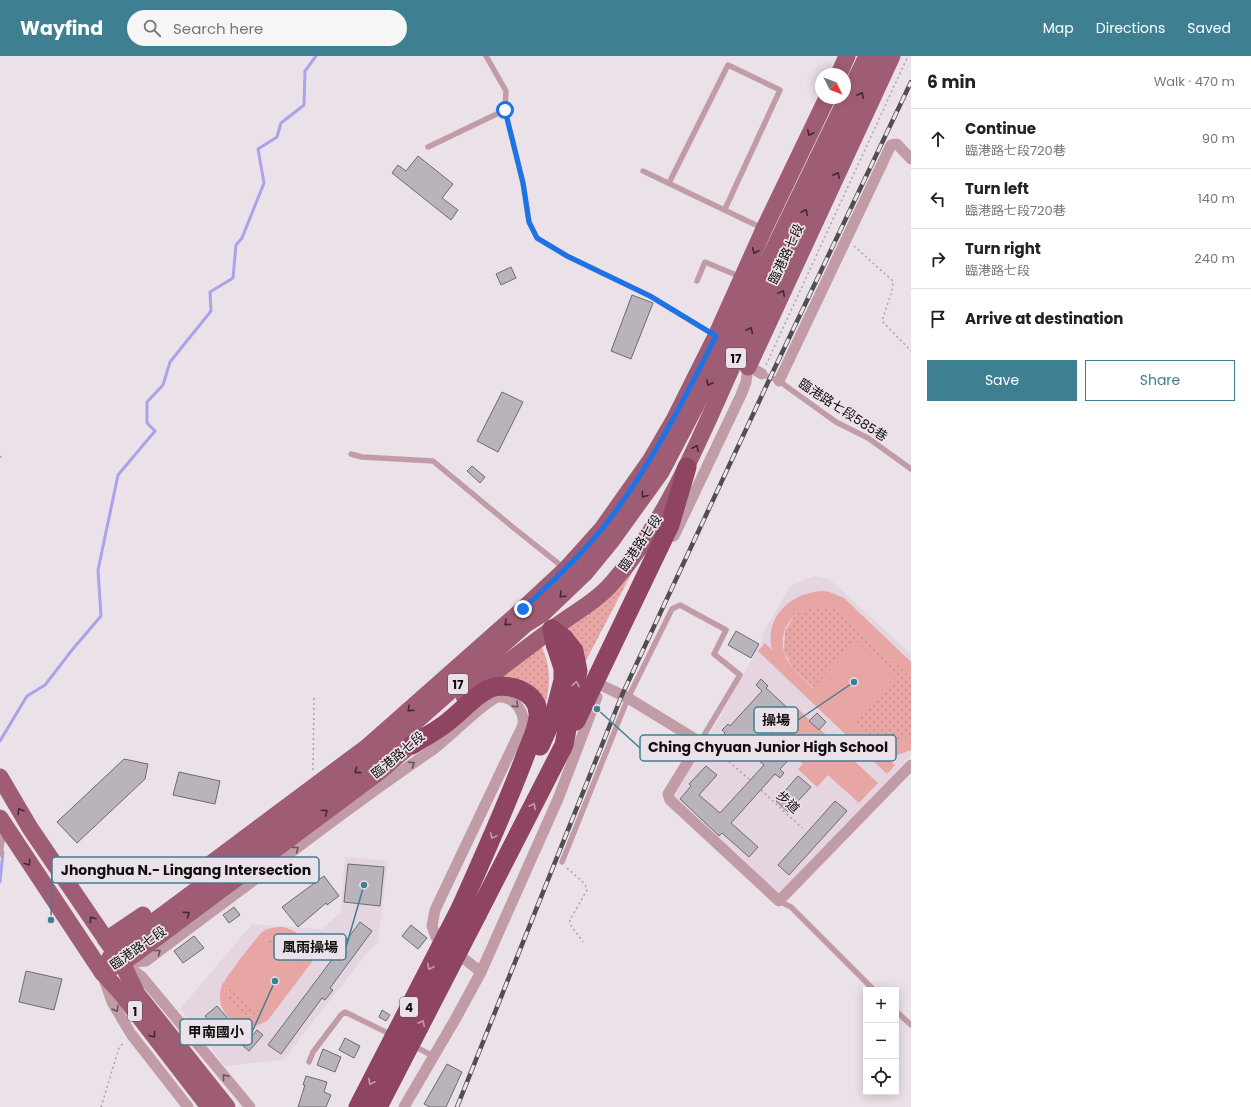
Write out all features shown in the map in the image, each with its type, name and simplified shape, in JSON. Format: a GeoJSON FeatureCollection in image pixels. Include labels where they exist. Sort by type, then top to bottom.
{"type":"FeatureCollection","features":[{"type":"Feature","properties":{"kind":"highway"},"geometry":{"type":"LineString","coordinates":[[469,911],[564,745],[670,525],[687,467]]}},
{"type":"Feature","properties":{"kind":"highway"},"geometry":{"type":"LineString","coordinates":[[547,621],[564,638],[574,651],[578,671],[564,745]]}},
{"type":"Feature","properties":{"kind":"highway"},"geometry":{"type":"LineString","coordinates":[[506,807],[537,753],[554,716],[560,698],[563,668],[547,621]]}},
{"type":"Feature","properties":{"kind":"highway"},"geometry":{"type":"LineString","coordinates":[[412,745],[449,722],[490,689],[506,686],[516,687],[529,696],[537,707],[539,714],[537,731],[528,746],[469,911]]}},
{"type":"Feature","properties":{"kind":"highway","name":"4"},"geometry":{"type":"LineString","coordinates":[[358,1107],[469,911]]}},
{"type":"Feature","properties":{"kind":"highway","name":"4"},"geometry":{"type":"LineString","coordinates":[[378,1107],[469,911]]}},
{"type":"Feature","properties":{"kind":"main road"},"geometry":{"type":"LineString","coordinates":[[842,68],[847,56]]}},
{"type":"Feature","properties":{"kind":"main road","name":"臨港路七段"},"geometry":{"type":"LineString","coordinates":[[102,972],[114,951],[123,930],[317,784],[372,751],[566,569],[602,529],[650,461],[674,420],[738,356],[867,56]]}},
{"type":"Feature","properties":{"kind":"main road","name":"臨港路七段"},"geometry":{"type":"LineString","coordinates":[[114,951],[372,751],[526,624],[547,621],[594,599],[612,584],[654,525],[687,467],[880,56]]}},
{"type":"Feature","properties":{"kind":"main road","name":"臨港路七段"},"geometry":{"type":"LineString","coordinates":[[114,951],[378,772],[412,745],[547,621],[612,540],[661,472],[738,356],[892,56]]}},
{"type":"Feature","properties":{"kind":"main road","name":"臨港路七段"},"geometry":{"type":"LineString","coordinates":[[738,356],[743,278],[764,229],[824,104]]}},
{"type":"Feature","properties":{"kind":"main road","name":"1"},"geometry":{"type":"LineString","coordinates":[[0,776],[30,828],[114,951],[137,994],[209,1107]]}},
{"type":"Feature","properties":{"kind":"main road","name":"1"},"geometry":{"type":"LineString","coordinates":[[2,822],[102,972],[227,1107]]}},
{"type":"Feature","properties":{"kind":"street"},"geometry":{"type":"LineString","coordinates":[[779,381],[891,145],[897,144],[911,159]]}},
{"type":"Feature","properties":{"kind":"street"},"geometry":{"type":"LineString","coordinates":[[404,1107],[481,972],[558,798],[601,685],[741,395],[746,382],[738,356]]}},
{"type":"Feature","properties":{"kind":"street"},"geometry":{"type":"LineString","coordinates":[[601,685],[628,698],[700,742],[668,794],[670,800],[779,901],[911,765]]}},
{"type":"Feature","properties":{"kind":"street"},"geometry":{"type":"LineString","coordinates":[[114,951],[146,961],[379,787],[444,742],[488,701],[499,697],[510,700],[520,708],[524,720],[523,725],[435,910],[432,926],[436,937],[481,972]]}},
{"type":"Feature","properties":{"kind":"street"},"geometry":{"type":"LineString","coordinates":[[114,951],[142,977],[250,1107]]}},
{"type":"Feature","properties":{"kind":"street"},"geometry":{"type":"LineString","coordinates":[[102,972],[112,1002],[131,1034],[188,1107]]}},
{"type":"Feature","properties":{"kind":"lane","name":"臨港路七段585巷"},"geometry":{"type":"LineString","coordinates":[[486,56],[506,91],[505,110],[523,183],[529,222],[537,238],[567,256],[650,296],[738,356],[779,381],[836,422],[868,438],[911,469]]}},
{"type":"Feature","properties":{"kind":"lane"},"geometry":{"type":"LineString","coordinates":[[669,184],[728,65],[735,68],[780,90],[724,209]]}},
{"type":"Feature","properties":{"kind":"lane"},"geometry":{"type":"LineString","coordinates":[[428,147],[505,110]]}},
{"type":"Feature","properties":{"kind":"lane"},"geometry":{"type":"LineString","coordinates":[[643,171],[764,229]]}},
{"type":"Feature","properties":{"kind":"lane"},"geometry":{"type":"LineString","coordinates":[[697,281],[705,262],[743,278]]}},
{"type":"Feature","properties":{"kind":"lane"},"geometry":{"type":"LineString","coordinates":[[351,454],[362,457],[433,461],[566,569]]}},
{"type":"Feature","properties":{"kind":"lane"},"geometry":{"type":"LineString","coordinates":[[562,862],[628,698],[672,609],[680,605],[726,630],[714,654],[740,676],[700,742]]}},
{"type":"Feature","properties":{"kind":"lane"},"geometry":{"type":"LineString","coordinates":[[0,854],[2,822]]}},
{"type":"Feature","properties":{"kind":"lane"},"geometry":{"type":"LineString","coordinates":[[779,901],[790,908],[871,987]]}},
{"type":"Feature","properties":{"kind":"lane"},"geometry":{"type":"LineString","coordinates":[[310,1062],[313,1052],[341,1015],[345,1012],[400,1039]]}},
{"type":"Feature","properties":{"kind":"lane"},"geometry":{"type":"LineString","coordinates":[[899,1014],[911,1025]]}},
{"type":"Feature","properties":{"kind":"lane"},"geometry":{"type":"LineString","coordinates":[[406,1042],[433,1056]]}},
{"type":"Feature","properties":{"kind":"path"},"geometry":{"type":"LineString","coordinates":[[738,356],[908,56]]}},
{"type":"Feature","properties":{"kind":"path"},"geometry":{"type":"LineString","coordinates":[[846,239],[893,281],[892,291],[882,321],[911,351]]}},
{"type":"Feature","properties":{"kind":"path"},"geometry":{"type":"LineString","coordinates":[[0,456],[3,459]]}},
{"type":"Feature","properties":{"kind":"path"},"geometry":{"type":"LineString","coordinates":[[314,696],[312,768],[317,784]]}},
{"type":"Feature","properties":{"kind":"path"},"geometry":{"type":"LineString","coordinates":[[700,742],[710,745],[750,780]]}},
{"type":"Feature","properties":{"kind":"path","name":"步道"},"geometry":{"type":"LineString","coordinates":[[761,790],[802,828]]}},
{"type":"Feature","properties":{"kind":"path"},"geometry":{"type":"LineString","coordinates":[[562,862],[585,884],[587,890],[570,920],[570,924],[583,942]]}},
{"type":"Feature","properties":{"kind":"path"},"geometry":{"type":"LineString","coordinates":[[101,1107],[119,1048],[131,1034]]}},
{"type":"Feature","properties":{"kind":"shaded area"},"geometry":{"type":"Polygon","coordinates":[[[635,567],[582,668],[566,629],[635,567]]]}},
{"type":"Feature","properties":{"kind":"shaded area"},"geometry":{"type":"Polygon","coordinates":[[[815,576],[829,579],[911,654],[911,755],[780,899],[672,795],[707,740],[762,641],[762,635],[790,586],[815,576]]]}},
{"type":"Feature","properties":{"kind":"shaded area"},"geometry":{"type":"Polygon","coordinates":[[[822,591],[844,598],[911,662],[911,678],[844,614],[833,608],[822,606],[810,608],[800,612],[792,619],[786,628],[783,639],[784,652],[789,662],[796,672],[813,688],[857,641],[895,677],[852,724],[865,735],[880,742],[895,743],[911,735],[911,750],[895,756],[885,756],[895,765],[887,774],[758,651],[765,643],[772,650],[772,627],[776,617],[782,609],[800,596],[822,591]]]}},
{"type":"Feature","properties":{"kind":"shaded area"},"geometry":{"type":"Polygon","coordinates":[[[811,607],[832,607],[844,614],[911,678],[911,735],[906,739],[890,744],[873,741],[867,738],[793,668],[784,652],[785,631],[798,613],[811,607]]]}},
{"type":"Feature","properties":{"kind":"shaded area"},"geometry":{"type":"Polygon","coordinates":[[[541,645],[548,665],[549,683],[541,721],[537,701],[483,686],[541,645]]]}},
{"type":"Feature","properties":{"kind":"shaded area"},"geometry":{"type":"Polygon","coordinates":[[[797,708],[878,783],[859,803],[828,775],[817,787],[798,769],[803,764],[771,736],[797,708]]]}},
{"type":"Feature","properties":{"kind":"shaded area"},"geometry":{"type":"Polygon","coordinates":[[[345,857],[388,861],[378,943],[368,952],[283,1060],[225,1066],[180,1009],[252,924],[322,929],[341,912],[345,857]]]}},
{"type":"Feature","properties":{"kind":"shaded area"},"geometry":{"type":"Polygon","coordinates":[[[283,927],[299,934],[305,941],[309,950],[322,932],[330,938],[268,1020],[255,1026],[240,1025],[229,1018],[222,1006],[220,993],[222,986],[234,967],[262,932],[269,929],[283,927]],[[273,936],[265,940],[298,964],[296,948],[293,944],[285,938],[273,936]],[[229,988],[228,996],[232,1008],[236,1012],[247,1016],[261,1012],[229,988]]]}},
{"type":"Feature","properties":{"kind":"shaded area"},"geometry":{"type":"Polygon","coordinates":[[[273,936],[290,940],[298,953],[298,965],[265,940],[273,936]]]}},
{"type":"Feature","properties":{"kind":"shaded area"},"geometry":{"type":"Polygon","coordinates":[[[229,988],[262,1012],[247,1016],[236,1012],[232,1008],[228,996],[229,988]]]}},
{"type":"Feature","properties":{"kind":"building"},"geometry":{"type":"Polygon","coordinates":[[[418,156],[453,184],[442,198],[458,210],[451,220],[392,173],[398,165],[406,171],[418,156]]]}},
{"type":"Feature","properties":{"kind":"building"},"geometry":{"type":"Polygon","coordinates":[[[511,267],[516,278],[501,285],[496,274],[511,267]]]}},
{"type":"Feature","properties":{"kind":"building"},"geometry":{"type":"Polygon","coordinates":[[[632,295],[653,303],[631,359],[611,351],[632,295]]]}},
{"type":"Feature","properties":{"kind":"building"},"geometry":{"type":"Polygon","coordinates":[[[502,392],[523,402],[498,452],[477,441],[502,392]]]}},
{"type":"Feature","properties":{"kind":"building"},"geometry":{"type":"Polygon","coordinates":[[[472,466],[485,477],[480,483],[467,471],[472,466]]]}},
{"type":"Feature","properties":{"kind":"building"},"geometry":{"type":"Polygon","coordinates":[[[736,631],[759,644],[751,658],[728,645],[736,631]]]}},
{"type":"Feature","properties":{"kind":"building"},"geometry":{"type":"Polygon","coordinates":[[[761,679],[768,686],[766,688],[792,712],[758,750],[769,760],[783,744],[794,754],[780,769],[784,773],[780,778],[775,774],[731,823],[758,847],[749,857],[722,833],[719,836],[680,799],[691,786],[689,784],[706,766],[717,775],[699,795],[720,813],[764,765],[753,756],[749,760],[722,736],[725,733],[722,730],[728,724],[730,726],[762,691],[756,685],[761,679]]]}},
{"type":"Feature","properties":{"kind":"building"},"geometry":{"type":"Polygon","coordinates":[[[817,713],[826,722],[819,730],[809,721],[817,713]]]}},
{"type":"Feature","properties":{"kind":"building"},"geometry":{"type":"Polygon","coordinates":[[[124,759],[148,764],[145,779],[77,843],[57,822],[124,759]]]}},
{"type":"Feature","properties":{"kind":"building"},"geometry":{"type":"Polygon","coordinates":[[[179,772],[220,781],[215,804],[173,795],[179,772]]]}},
{"type":"Feature","properties":{"kind":"building"},"geometry":{"type":"Polygon","coordinates":[[[798,776],[811,787],[788,812],[776,801],[798,776]]]}},
{"type":"Feature","properties":{"kind":"building"},"geometry":{"type":"Polygon","coordinates":[[[835,801],[847,811],[789,875],[778,865],[835,801]]]}},
{"type":"Feature","properties":{"kind":"building"},"geometry":{"type":"Polygon","coordinates":[[[348,864],[384,867],[380,906],[344,902],[348,864]]]}},
{"type":"Feature","properties":{"kind":"building"},"geometry":{"type":"Polygon","coordinates":[[[324,876],[339,896],[327,905],[326,903],[298,927],[282,907],[324,876]]]}},
{"type":"Feature","properties":{"kind":"building"},"geometry":{"type":"Polygon","coordinates":[[[234,907],[240,915],[229,923],[223,915],[234,907]]]}},
{"type":"Feature","properties":{"kind":"building"},"geometry":{"type":"Polygon","coordinates":[[[360,922],[372,931],[330,988],[333,990],[325,1000],[322,998],[281,1054],[268,1045],[360,922]]]}},
{"type":"Feature","properties":{"kind":"building"},"geometry":{"type":"Polygon","coordinates":[[[411,925],[427,938],[418,949],[402,936],[411,925]]]}},
{"type":"Feature","properties":{"kind":"building"},"geometry":{"type":"Polygon","coordinates":[[[194,936],[204,948],[183,963],[174,951],[194,936]]]}},
{"type":"Feature","properties":{"kind":"building"},"geometry":{"type":"Polygon","coordinates":[[[26,971],[62,979],[54,1010],[19,1002],[26,971]]]}},
{"type":"Feature","properties":{"kind":"building"},"geometry":{"type":"Polygon","coordinates":[[[217,1006],[237,1029],[239,1026],[251,1037],[257,1030],[263,1035],[249,1051],[235,1039],[231,1043],[227,1038],[225,1040],[205,1016],[217,1006]]]}},
{"type":"Feature","properties":{"kind":"building"},"geometry":{"type":"Polygon","coordinates":[[[382,1010],[390,1015],[386,1021],[379,1017],[382,1010]]]}},
{"type":"Feature","properties":{"kind":"building"},"geometry":{"type":"Polygon","coordinates":[[[345,1038],[360,1046],[354,1058],[339,1050],[345,1038]]]}},
{"type":"Feature","properties":{"kind":"building"},"geometry":{"type":"Polygon","coordinates":[[[323,1049],[341,1057],[335,1072],[317,1065],[323,1049]]]}},
{"type":"Feature","properties":{"kind":"building"},"geometry":{"type":"Polygon","coordinates":[[[447,1064],[462,1072],[446,1107],[430,1107],[424,1104],[447,1064]]]}},
{"type":"Feature","properties":{"kind":"building"},"geometry":{"type":"Polygon","coordinates":[[[306,1076],[327,1082],[324,1092],[331,1095],[326,1107],[298,1107],[305,1085],[303,1085],[306,1076]]]}},
{"type":"Feature","properties":{"kind":"waterway"},"geometry":{"type":"LineString","coordinates":[[0,741],[27,696],[45,685],[101,616],[98,570],[118,475],[155,431],[147,423],[147,402],[163,385],[170,362],[211,311],[210,292],[233,278],[236,245],[242,238],[264,183],[258,149],[277,137],[281,123],[304,105],[305,71],[316,56]]}},
{"type":"Feature","properties":{"kind":"waterway"},"geometry":{"type":"LineString","coordinates":[[0,882],[3,852]]}},
{"type":"Feature","properties":{"kind":"railway"},"geometry":{"type":"LineString","coordinates":[[457,1107],[622,695],[770,378],[911,82]]}},
{"type":"Feature","properties":{"kind":"place","name":"操場"},"geometry":{"type":"Point","coordinates":[854,682]}},
{"type":"Feature","properties":{"kind":"place","name":"Ching Chyuan Junior High School"},"geometry":{"type":"Point","coordinates":[597,709]}},
{"type":"Feature","properties":{"kind":"place","name":"風雨操場"},"geometry":{"type":"Point","coordinates":[364,885]}},
{"type":"Feature","properties":{"kind":"place","name":"Jhonghua N.- Lingang Intersection"},"geometry":{"type":"Point","coordinates":[51,920]}},
{"type":"Feature","properties":{"kind":"place","name":"甲南國小"},"geometry":{"type":"Point","coordinates":[275,981]}},
{"type":"Feature","properties":{"kind":"route"},"geometry":{"type":"LineString","coordinates":[[505,110],[523,183],[529,222],[537,238],[549,247],[650,296],[716,336],[674,420],[650,461],[602,529],[566,569],[523,609]]}}]}
